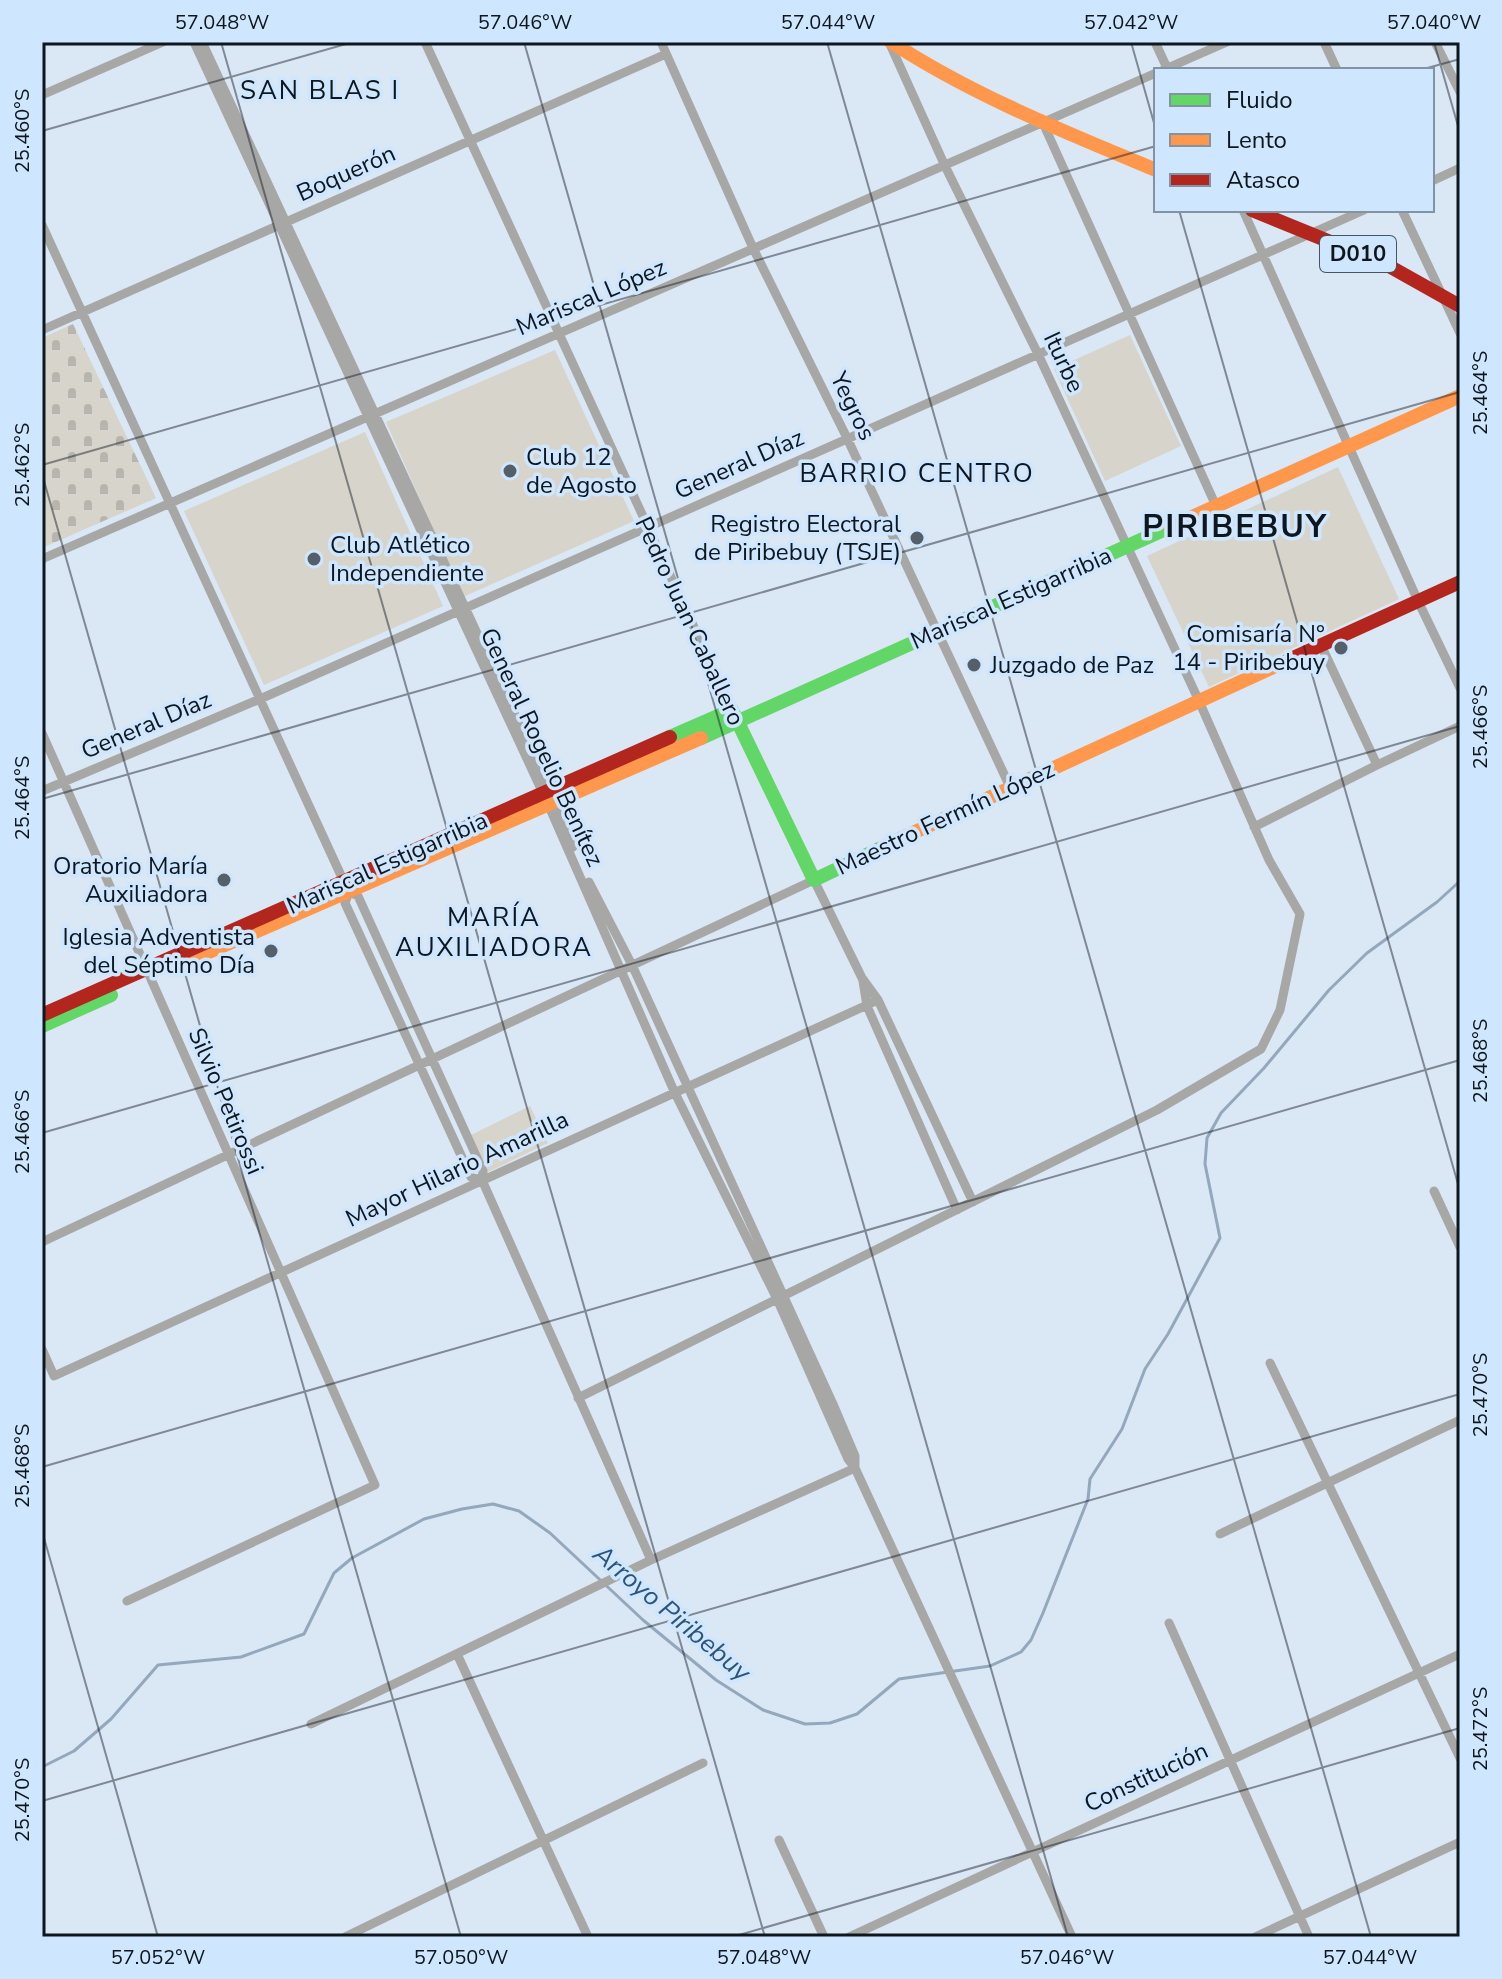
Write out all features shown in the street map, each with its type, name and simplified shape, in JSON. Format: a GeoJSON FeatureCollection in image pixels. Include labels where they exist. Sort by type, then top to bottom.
{"type":"FeatureCollection","features":[{"type":"Feature","properties":{"kind":"street"},"geometry":{"type":"LineString","coordinates":[[42,95],[163,42]]}},
{"type":"Feature","properties":{"kind":"street","name":"General Rogelio Benítez"},"geometry":{"type":"LineString","coordinates":[[194,42],[686,1086],[848,1459],[855,1468],[1072,1937]]}},
{"type":"Feature","properties":{"kind":"street","name":"General Rogelio Benítez"},"geometry":{"type":"LineString","coordinates":[[202,42],[282,224]]}},
{"type":"Feature","properties":{"kind":"street","name":"Pedro Juan Caballero"},"geometry":{"type":"LineString","coordinates":[[425,42],[734,715],[862,978]]}},
{"type":"Feature","properties":{"kind":"street","name":"Yegros"},"geometry":{"type":"LineString","coordinates":[[661,42],[753,248],[847,438],[1010,787]]}},
{"type":"Feature","properties":{"kind":"street"},"geometry":{"type":"LineString","coordinates":[[890,42],[928,68],[978,95],[1154,169]]}},
{"type":"Feature","properties":{"kind":"street","name":"Iturbe"},"geometry":{"type":"LineString","coordinates":[[578,1398],[1157,1110],[1261,1049],[1280,1010],[1300,914],[1254,827],[1199,701],[1038,354],[945,166],[890,42]]}},
{"type":"Feature","properties":{"kind":"street"},"geometry":{"type":"LineString","coordinates":[[1155,42],[1165,68]]}},
{"type":"Feature","properties":{"kind":"street"},"geometry":{"type":"LineString","coordinates":[[1167,68],[1227,42]]}},
{"type":"Feature","properties":{"kind":"street"},"geometry":{"type":"LineString","coordinates":[[1324,42],[1336,68]]}},
{"type":"Feature","properties":{"kind":"street"},"geometry":{"type":"LineString","coordinates":[[1435,42],[1460,92]]}},
{"type":"Feature","properties":{"kind":"street","name":"Boquerón"},"geometry":{"type":"LineString","coordinates":[[42,330],[666,54]]}},
{"type":"Feature","properties":{"kind":"street","name":"Mariscal López"},"geometry":{"type":"LineString","coordinates":[[42,559],[1154,74]]}},
{"type":"Feature","properties":{"kind":"street"},"geometry":{"type":"LineString","coordinates":[[1043,123],[1216,506]]}},
{"type":"Feature","properties":{"kind":"street"},"geometry":{"type":"LineString","coordinates":[[1434,180],[1460,168]]}},
{"type":"Feature","properties":{"kind":"street"},"geometry":{"type":"LineString","coordinates":[[1244,212],[1460,688]]}},
{"type":"Feature","properties":{"kind":"street","name":"D010"},"geometry":{"type":"LineString","coordinates":[[1257,212],[1311,233],[1441,293],[1460,306]]}},
{"type":"Feature","properties":{"kind":"street","name":"General Díaz"},"geometry":{"type":"LineString","coordinates":[[42,791],[260,699],[1359,212]]}},
{"type":"Feature","properties":{"kind":"street"},"geometry":{"type":"LineString","coordinates":[[1403,212],[1460,333]]}},
{"type":"Feature","properties":{"kind":"street"},"geometry":{"type":"LineString","coordinates":[[42,225],[346,887],[345,903],[418,1064],[471,1177],[482,1180]]}},
{"type":"Feature","properties":{"kind":"street","name":"Mariscal Estigarribia"},"geometry":{"type":"LineString","coordinates":[[149,973],[734,715],[936,632],[1460,396]]}},
{"type":"Feature","properties":{"kind":"street","name":"Maestro Fermín López"},"geometry":{"type":"LineString","coordinates":[[42,1242],[1010,787],[1460,582]]}},
{"type":"Feature","properties":{"kind":"street"},"geometry":{"type":"LineString","coordinates":[[1321,645],[1377,765]]}},
{"type":"Feature","properties":{"kind":"street"},"geometry":{"type":"LineString","coordinates":[[1254,827],[1460,726]]}},
{"type":"Feature","properties":{"kind":"street","name":"Silvio Petirossi"},"geometry":{"type":"LineString","coordinates":[[42,733],[375,1485],[127,1601]]}},
{"type":"Feature","properties":{"kind":"street"},"geometry":{"type":"LineString","coordinates":[[346,887],[358,896],[483,1171],[482,1180],[651,1560]]}},
{"type":"Feature","properties":{"kind":"street","name":"General Rogelio Benítez"},"geometry":{"type":"LineString","coordinates":[[627,966],[674,1091],[780,1298]]}},
{"type":"Feature","properties":{"kind":"street"},"geometry":{"type":"LineString","coordinates":[[42,1015],[149,973]]}},
{"type":"Feature","properties":{"kind":"street"},"geometry":{"type":"LineString","coordinates":[[42,1026],[149,973]]}},
{"type":"Feature","properties":{"kind":"street"},"geometry":{"type":"LineString","coordinates":[[862,978],[878,1000],[973,1202]]}},
{"type":"Feature","properties":{"kind":"street"},"geometry":{"type":"LineString","coordinates":[[862,978],[867,1006],[957,1210]]}},
{"type":"Feature","properties":{"kind":"street","name":"Mayor Hilario Amarilla"},"geometry":{"type":"LineString","coordinates":[[42,1349],[54,1376],[878,1000]]}},
{"type":"Feature","properties":{"kind":"street"},"geometry":{"type":"LineString","coordinates":[[1434,1191],[1460,1247]]}},
{"type":"Feature","properties":{"kind":"street"},"geometry":{"type":"LineString","coordinates":[[1270,1363],[1460,1758]]}},
{"type":"Feature","properties":{"kind":"street"},"geometry":{"type":"LineString","coordinates":[[1220,1534],[1460,1420]]}},
{"type":"Feature","properties":{"kind":"street"},"geometry":{"type":"LineString","coordinates":[[311,1724],[651,1560],[855,1468]]}},
{"type":"Feature","properties":{"kind":"street"},"geometry":{"type":"LineString","coordinates":[[1169,1623],[1309,1937]]}},
{"type":"Feature","properties":{"kind":"street"},"geometry":{"type":"LineString","coordinates":[[457,1654],[588,1937]]}},
{"type":"Feature","properties":{"kind":"street","name":"Constitución"},"geometry":{"type":"LineString","coordinates":[[849,1937],[1460,1654]]}},
{"type":"Feature","properties":{"kind":"street"},"geometry":{"type":"LineString","coordinates":[[345,1937],[544,1843],[703,1763]]}},
{"type":"Feature","properties":{"kind":"street"},"geometry":{"type":"LineString","coordinates":[[779,1840],[824,1937]]}},
{"type":"Feature","properties":{"kind":"street"},"geometry":{"type":"LineString","coordinates":[[1255,1937],[1460,1842]]}},
{"type":"Feature","properties":{"kind":"green space"},"geometry":{"type":"Polygon","coordinates":[[[73,324],[156,498],[42,548],[42,338],[73,324]]]}},
{"type":"Feature","properties":{"kind":"green space"},"geometry":{"type":"Polygon","coordinates":[[[1130,335],[1181,446],[1105,481],[1054,369],[1130,335]]]}},
{"type":"Feature","properties":{"kind":"green space","name":"Club 12 de Agosto"},"geometry":{"type":"Polygon","coordinates":[[[555,350],[634,521],[463,597],[386,422],[555,350]]]}},
{"type":"Feature","properties":{"kind":"green space","name":"Club Atlético Independiente"},"geometry":{"type":"Polygon","coordinates":[[[365,432],[443,606],[264,685],[184,511],[365,432]]]}},
{"type":"Feature","properties":{"kind":"green space"},"geometry":{"type":"Polygon","coordinates":[[[1338,467],[1399,599],[1209,687],[1147,556],[1338,467]]]}},
{"type":"Feature","properties":{"kind":"green space"},"geometry":{"type":"Polygon","coordinates":[[[530,1106],[548,1143],[486,1173],[469,1136],[530,1106]]]}},
{"type":"Feature","properties":{"kind":"waterway","name":"Arroyo Piribebuy"},"geometry":{"type":"LineString","coordinates":[[42,1767],[74,1751],[111,1719],[158,1665],[241,1657],[304,1634],[334,1573],[352,1558],[424,1519],[493,1504],[519,1511],[550,1533],[643,1620],[716,1680],[763,1710],[805,1724],[830,1723],[857,1714],[899,1679],[990,1666],[1021,1652],[1031,1640],[1043,1613],[1088,1499],[1090,1479],[1122,1429],[1145,1369],[1168,1334],[1220,1238],[1205,1164],[1207,1138],[1221,1113],[1264,1068],[1329,990],[1367,953],[1437,902],[1460,881]]}},
{"type":"Feature","properties":{"kind":"traffic: fast"},"geometry":{"type":"LineString","coordinates":[[701,738],[1170,527]]}},
{"type":"Feature","properties":{"kind":"traffic: fast"},"geometry":{"type":"LineString","coordinates":[[670,737],[732,710],[814,880],[904,837]]}},
{"type":"Feature","properties":{"kind":"traffic: fast"},"geometry":{"type":"LineString","coordinates":[[42,1026],[111,995]]}},
{"type":"Feature","properties":{"kind":"traffic: slow"},"geometry":{"type":"LineString","coordinates":[[891,42],[987,96],[1154,169]]}},
{"type":"Feature","properties":{"kind":"traffic: slow"},"geometry":{"type":"LineString","coordinates":[[1170,527],[1460,396]]}},
{"type":"Feature","properties":{"kind":"traffic: slow"},"geometry":{"type":"LineString","coordinates":[[904,837],[1284,662]]}},
{"type":"Feature","properties":{"kind":"traffic: slow"},"geometry":{"type":"LineString","coordinates":[[181,964],[701,738]]}},
{"type":"Feature","properties":{"kind":"traffic: jam"},"geometry":{"type":"LineString","coordinates":[[1257,212],[1387,265],[1460,306]]}},
{"type":"Feature","properties":{"kind":"traffic: jam"},"geometry":{"type":"LineString","coordinates":[[1284,662],[1460,582]]}},
{"type":"Feature","properties":{"kind":"traffic: jam"},"geometry":{"type":"LineString","coordinates":[[42,1015],[670,737]]}},
{"type":"Feature","properties":{"kind":"place","name":"Club 12 de Agosto"},"geometry":{"type":"Point","coordinates":[510,471]}},
{"type":"Feature","properties":{"kind":"place","name":"Registro Electoral de Piribebuy (TSJE)"},"geometry":{"type":"Point","coordinates":[917,538]}},
{"type":"Feature","properties":{"kind":"place","name":"Club Atlético Independiente"},"geometry":{"type":"Point","coordinates":[314,559]}},
{"type":"Feature","properties":{"kind":"place","name":"Comisaría N° 14 - Piribebuy"},"geometry":{"type":"Point","coordinates":[1341,648]}},
{"type":"Feature","properties":{"kind":"place","name":"Juzgado de Paz"},"geometry":{"type":"Point","coordinates":[974,665]}},
{"type":"Feature","properties":{"kind":"place","name":"Oratorio María Auxiliadora"},"geometry":{"type":"Point","coordinates":[224,880]}},
{"type":"Feature","properties":{"kind":"place","name":"Iglesia Adventista del Séptimo Día"},"geometry":{"type":"Point","coordinates":[271,951]}},
{"type":"Feature","properties":{"kind":"district","name":"SAN BLAS I"},"geometry":{"type":"Point","coordinates":[320,90]}},
{"type":"Feature","properties":{"kind":"district","name":"BARRIO CENTRO"},"geometry":{"type":"Point","coordinates":[917,473]}},
{"type":"Feature","properties":{"kind":"district","name":"PIRIBEBUY"},"geometry":{"type":"Point","coordinates":[1235,526]}},
{"type":"Feature","properties":{"kind":"district","name":"MARÍA AUXILIADORA"},"geometry":{"type":"Point","coordinates":[494,932]}}]}
